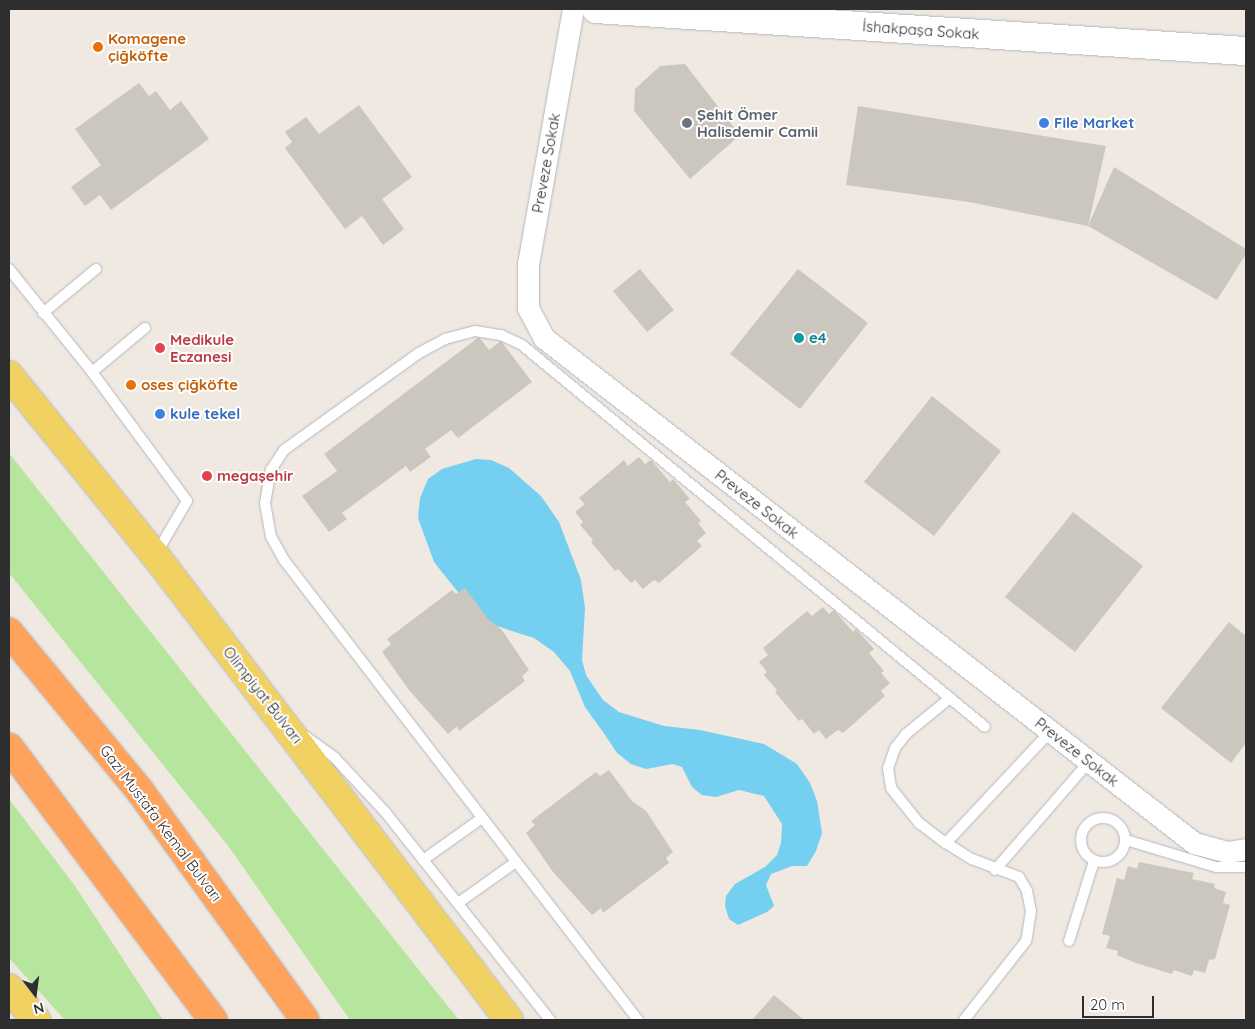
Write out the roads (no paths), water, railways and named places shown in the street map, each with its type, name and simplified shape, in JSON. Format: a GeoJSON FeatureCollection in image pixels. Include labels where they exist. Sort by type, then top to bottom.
{"type":"FeatureCollection","features":[{"type":"Feature","properties":{"kind":"highway","name":"Gazi Mustafa Kemal Bulvarı"},"geometry":{"type":"LineString","coordinates":[[9,632],[140,791],[305,1020]]}},
{"type":"Feature","properties":{"kind":"highway"},"geometry":{"type":"LineString","coordinates":[[9,746],[213,1020]]}},
{"type":"Feature","properties":{"kind":"main road","name":"Olimpiyat Bulvarı"},"geometry":{"type":"LineString","coordinates":[[9,375],[155,555],[509,1020]]}},
{"type":"Feature","properties":{"kind":"main road"},"geometry":{"type":"LineString","coordinates":[[9,988],[36,1020]]}},
{"type":"Feature","properties":{"kind":"street","name":"Preveze Sokak"},"geometry":{"type":"LineString","coordinates":[[573,9],[528,263],[528,308],[544,338],[1194,843],[1226,852],[1246,849]]}},
{"type":"Feature","properties":{"kind":"street","name":"İshakpaşa Sokak"},"geometry":{"type":"LineString","coordinates":[[596,9],[1246,51]]}},
{"type":"Feature","properties":{"kind":"lane"},"geometry":{"type":"LineString","coordinates":[[9,269],[92,372],[187,501],[155,555]]}},
{"type":"Feature","properties":{"kind":"lane"},"geometry":{"type":"LineString","coordinates":[[43,313],[96,269]]}},
{"type":"Feature","properties":{"kind":"lane"},"geometry":{"type":"LineString","coordinates":[[92,372],[145,328]]}},
{"type":"Feature","properties":{"kind":"lane"},"geometry":{"type":"LineString","coordinates":[[638,1020],[284,560],[271,537],[265,503],[270,470],[284,450],[419,353],[445,340],[475,331],[501,335],[522,344],[985,727]]}},
{"type":"Feature","properties":{"kind":"lane"},"geometry":{"type":"LineString","coordinates":[[950,698],[906,734],[895,748],[888,768],[891,788],[919,823],[946,843],[995,870],[1019,876],[1028,891],[1031,911],[1026,940],[964,1020]]}},
{"type":"Feature","properties":{"kind":"lane"},"geometry":{"type":"LineString","coordinates":[[282,720],[334,757],[423,860],[550,1020]]}},
{"type":"Feature","properties":{"kind":"lane"},"geometry":{"type":"LineString","coordinates":[[946,843],[1050,732]]}},
{"type":"Feature","properties":{"kind":"lane"},"geometry":{"type":"LineString","coordinates":[[995,870],[1089,762]]}},
{"type":"Feature","properties":{"kind":"lane"},"geometry":{"type":"LineString","coordinates":[[423,860],[482,818]]}},
{"type":"Feature","properties":{"kind":"lane"},"geometry":{"type":"LineString","coordinates":[[1095,819],[1116,821],[1126,840],[1125,847],[1116,858],[1101,862],[1094,860],[1083,850],[1081,836],[1095,819]]}},
{"type":"Feature","properties":{"kind":"lane"},"geometry":{"type":"LineString","coordinates":[[1126,840],[1216,867],[1246,867]]}},
{"type":"Feature","properties":{"kind":"lane"},"geometry":{"type":"LineString","coordinates":[[1069,941],[1094,860]]}},
{"type":"Feature","properties":{"kind":"lane"},"geometry":{"type":"LineString","coordinates":[[458,903],[516,862]]}},
{"type":"Feature","properties":{"kind":"water"},"geometry":{"type":"Polygon","coordinates":[[[476,459],[491,460],[509,468],[541,496],[559,522],[581,580],[585,608],[582,660],[586,675],[603,700],[619,712],[664,726],[700,730],[764,744],[797,764],[810,783],[817,801],[822,833],[816,851],[807,866],[792,866],[771,874],[766,885],[774,906],[767,912],[738,925],[729,919],[725,906],[726,896],[735,884],[765,867],[777,855],[781,843],[782,824],[764,796],[739,790],[716,797],[702,795],[692,787],[682,767],[673,764],[646,769],[631,764],[617,753],[585,707],[570,671],[554,652],[534,638],[481,621],[434,562],[418,518],[420,498],[428,479],[442,469],[476,459]]]}},
{"type":"Feature","properties":{"kind":"place","name":"Komagene çiğköfte"},"geometry":{"type":"Point","coordinates":[98,47]}},
{"type":"Feature","properties":{"kind":"place","name":"Şehit Ömer Halisdemir Camii"},"geometry":{"type":"Point","coordinates":[687,123]}},
{"type":"Feature","properties":{"kind":"place","name":"File Market"},"geometry":{"type":"Point","coordinates":[1044,123]}},
{"type":"Feature","properties":{"kind":"place","name":"e4"},"geometry":{"type":"Point","coordinates":[799,338]}},
{"type":"Feature","properties":{"kind":"place","name":"Medikule Eczanesi"},"geometry":{"type":"Point","coordinates":[160,348]}},
{"type":"Feature","properties":{"kind":"place","name":"oses çiğköfte"},"geometry":{"type":"Point","coordinates":[131,385]}},
{"type":"Feature","properties":{"kind":"place","name":"kule tekel"},"geometry":{"type":"Point","coordinates":[160,414]}},
{"type":"Feature","properties":{"kind":"place","name":"megaşehir"},"geometry":{"type":"Point","coordinates":[207,476]}}]}
